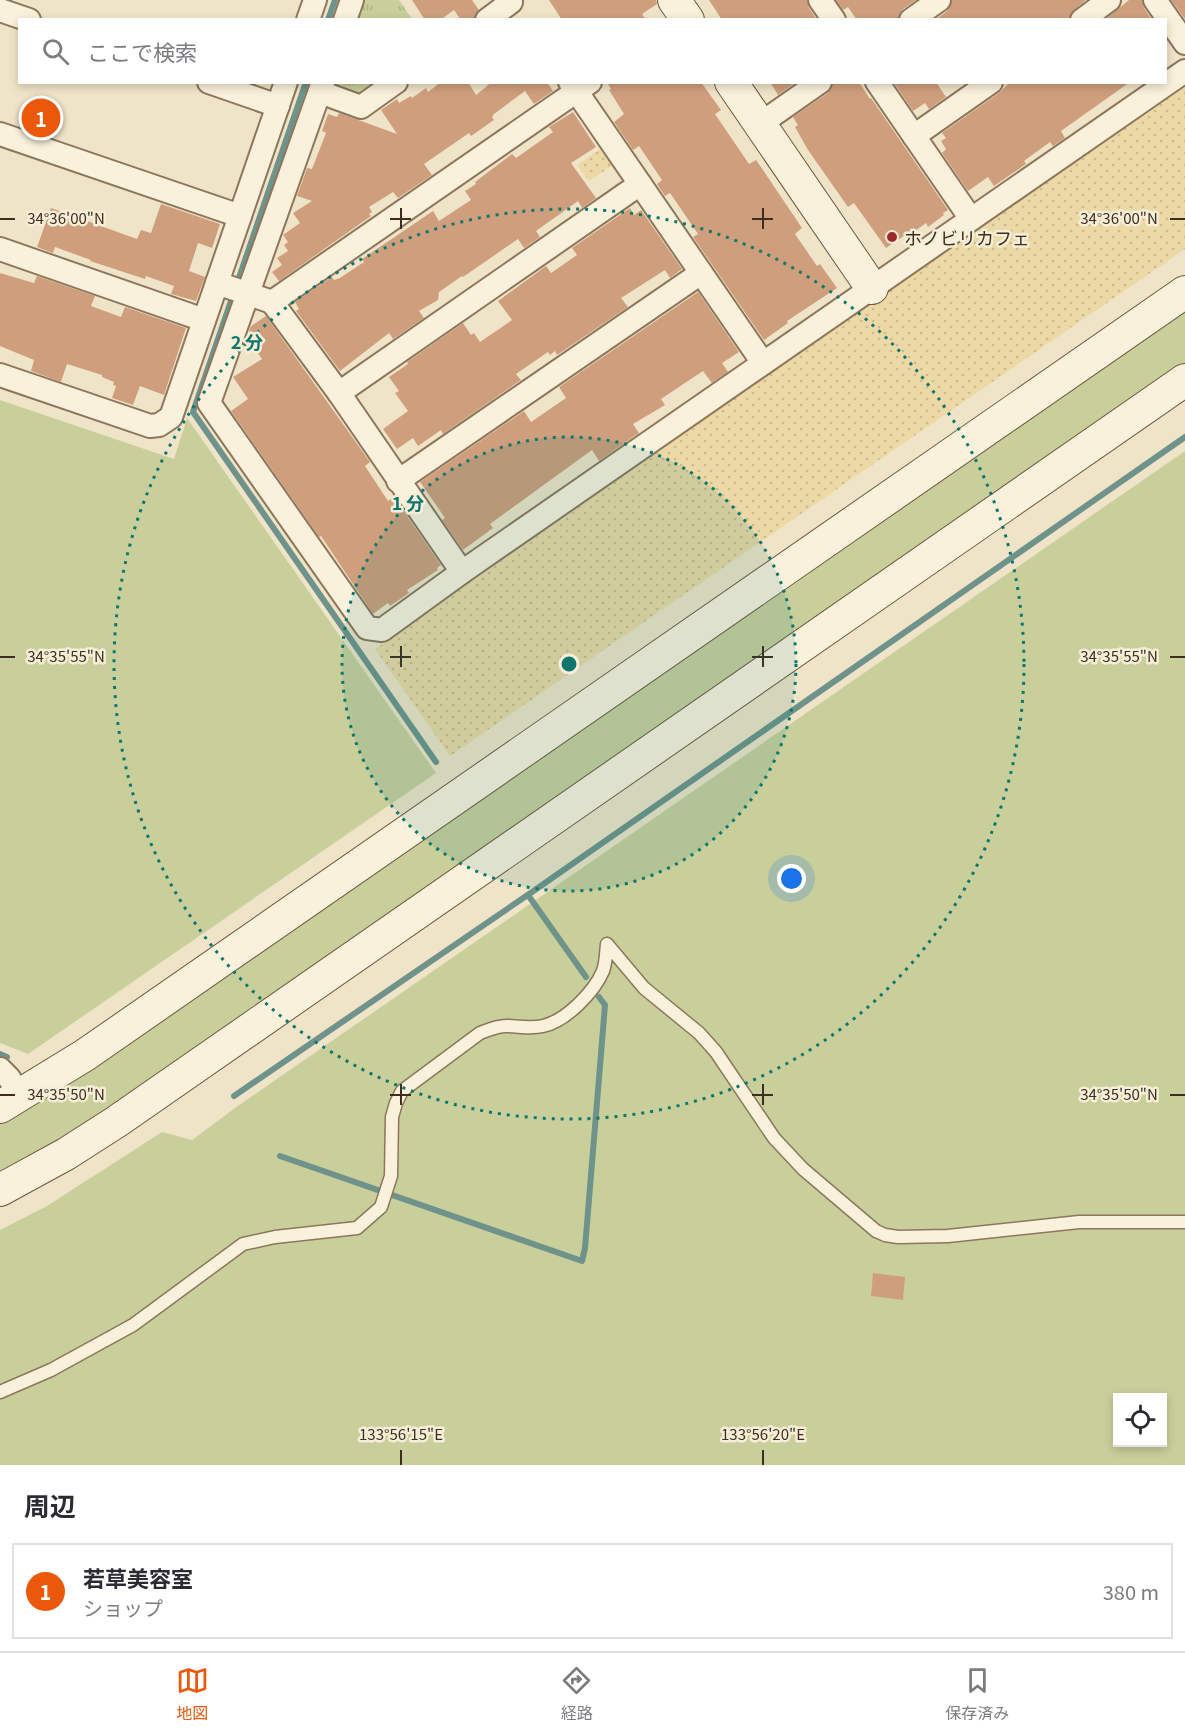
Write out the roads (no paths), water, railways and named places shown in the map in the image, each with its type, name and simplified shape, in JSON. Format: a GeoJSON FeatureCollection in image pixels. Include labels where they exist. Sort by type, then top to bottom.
{"type":"FeatureCollection","features":[{"type":"Feature","properties":{"kind":"street"},"geometry":{"type":"LineString","coordinates":[[309,18],[315,0]]}},
{"type":"Feature","properties":{"kind":"street"},"geometry":{"type":"LineString","coordinates":[[346,18],[352,0]]}},
{"type":"Feature","properties":{"kind":"street"},"geometry":{"type":"LineString","coordinates":[[820,0],[833,18]]}},
{"type":"Feature","properties":{"kind":"street"},"geometry":{"type":"LineString","coordinates":[[914,18],[939,0]]}},
{"type":"Feature","properties":{"kind":"street"},"geometry":{"type":"LineString","coordinates":[[1085,18],[1110,0]]}},
{"type":"Feature","properties":{"kind":"street"},"geometry":{"type":"LineString","coordinates":[[1155,0],[1185,44]]}},
{"type":"Feature","properties":{"kind":"street"},"geometry":{"type":"LineString","coordinates":[[491,18],[515,7]]}},
{"type":"Feature","properties":{"kind":"street"},"geometry":{"type":"LineString","coordinates":[[0,10],[22,18]]}},
{"type":"Feature","properties":{"kind":"street"},"geometry":{"type":"LineString","coordinates":[[1167,83],[1185,71]]}},
{"type":"Feature","properties":{"kind":"street"},"geometry":{"type":"LineString","coordinates":[[215,84],[278,106]]}},
{"type":"Feature","properties":{"kind":"street"},"geometry":{"type":"LineString","coordinates":[[285,84],[240,216],[233,289],[209,403],[367,628],[382,630],[462,572],[1166,84]]}},
{"type":"Feature","properties":{"kind":"street"},"geometry":{"type":"LineString","coordinates":[[0,375],[150,426],[159,425],[171,417],[204,321],[233,289],[321,87],[361,107],[393,84]]}},
{"type":"Feature","properties":{"kind":"street"},"geometry":{"type":"LineString","coordinates":[[732,84],[872,288]]}},
{"type":"Feature","properties":{"kind":"street"},"geometry":{"type":"LineString","coordinates":[[760,124],[817,84]]}},
{"type":"Feature","properties":{"kind":"street"},"geometry":{"type":"LineString","coordinates":[[878,84],[971,219]]}},
{"type":"Feature","properties":{"kind":"street"},"geometry":{"type":"LineString","coordinates":[[914,136],[988,84]]}},
{"type":"Feature","properties":{"kind":"street"},"geometry":{"type":"LineString","coordinates":[[272,302],[579,86],[640,184],[764,363]]}},
{"type":"Feature","properties":{"kind":"street"},"geometry":{"type":"LineString","coordinates":[[0,134],[240,216]]}},
{"type":"Feature","properties":{"kind":"street"},"geometry":{"type":"LineString","coordinates":[[339,393],[640,184]]}},
{"type":"Feature","properties":{"kind":"street"},"geometry":{"type":"LineString","coordinates":[[0,249],[204,321]]}},
{"type":"Feature","properties":{"kind":"street"},"geometry":{"type":"LineString","coordinates":[[398,481],[701,273]]}},
{"type":"Feature","properties":{"kind":"street"},"geometry":{"type":"LineString","coordinates":[[233,289],[272,302],[339,393],[462,572]]}},
{"type":"Feature","properties":{"kind":"street"},"geometry":{"type":"LineString","coordinates":[[0,1069],[9,1078],[10,1102],[94,1049],[1185,292]]}},
{"type":"Feature","properties":{"kind":"street"},"geometry":{"type":"LineString","coordinates":[[0,1190],[66,1154],[116,1122],[1185,380]]}},
{"type":"Feature","properties":{"kind":"lane"},"geometry":{"type":"LineString","coordinates":[[0,1392],[51,1370],[133,1325],[243,1244],[275,1237],[357,1228],[381,1207],[391,1176],[393,1117],[402,1091],[480,1033],[494,1027],[544,1026],[564,1018],[597,981],[603,970],[607,944],[644,988],[699,1033],[716,1052],[774,1138],[795,1161],[876,1231],[898,1237],[948,1236],[1079,1222],[1185,1222]]}},
{"type":"Feature","properties":{"kind":"waterway"},"geometry":{"type":"LineString","coordinates":[[329,18],[335,0]]}},
{"type":"Feature","properties":{"kind":"waterway"},"geometry":{"type":"LineString","coordinates":[[305,84],[193,412],[436,762]]}},
{"type":"Feature","properties":{"kind":"waterway"},"geometry":{"type":"LineString","coordinates":[[234,1096],[532,892],[1185,437]]}},
{"type":"Feature","properties":{"kind":"waterway"},"geometry":{"type":"LineString","coordinates":[[528,895],[586,977]]}},
{"type":"Feature","properties":{"kind":"waterway"},"geometry":{"type":"LineString","coordinates":[[280,1156],[582,1261],[585,1248],[605,1005],[599,997]]}},
{"type":"Feature","properties":{"kind":"waterway"},"geometry":{"type":"LineString","coordinates":[[0,1054],[7,1057]]}},
{"type":"Feature","properties":{"kind":"place","name":"若草美容室"},"geometry":{"type":"Point","coordinates":[41,118]}},
{"type":"Feature","properties":{"kind":"place","name":"ホノビリカフェ"},"geometry":{"type":"Point","coordinates":[892,237]}}]}
